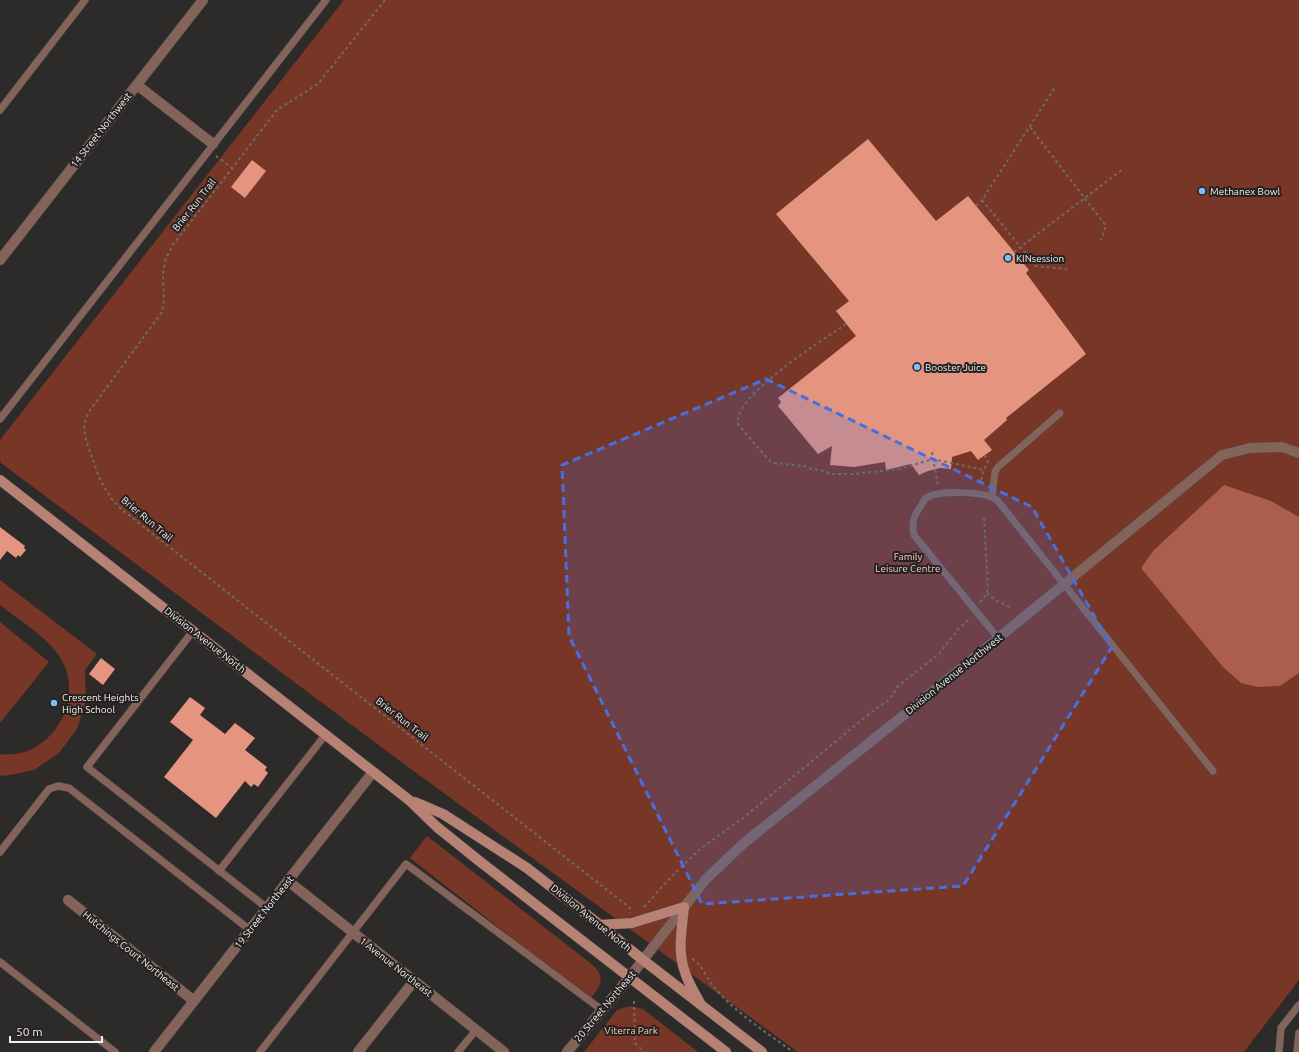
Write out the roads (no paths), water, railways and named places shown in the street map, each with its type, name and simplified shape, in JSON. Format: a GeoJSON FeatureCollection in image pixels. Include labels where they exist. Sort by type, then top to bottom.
{"type":"FeatureCollection","features":[{"type":"Feature","properties":{"kind":"main road","name":"Division Avenue North"},"geometry":{"type":"LineString","coordinates":[[0,480],[326,734],[409,800],[437,827],[478,860],[726,1052]]}},
{"type":"Feature","properties":{"kind":"main road","name":"Division Avenue North"},"geometry":{"type":"LineString","coordinates":[[409,800],[442,814],[498,848],[527,868],[762,1052]]}},
{"type":"Feature","properties":{"kind":"main road"},"geometry":{"type":"LineString","coordinates":[[600,925],[632,923],[684,907],[680,950],[685,972],[701,1005]]}},
{"type":"Feature","properties":{"kind":"street","name":"14 Street Northwest"},"geometry":{"type":"LineString","coordinates":[[1,255],[203,0]]}},
{"type":"Feature","properties":{"kind":"street"},"geometry":{"type":"LineString","coordinates":[[137,84],[211,147]]}},
{"type":"Feature","properties":{"kind":"street","name":"Division Avenue Northwest"},"geometry":{"type":"LineString","coordinates":[[643,960],[706,879],[744,843],[1064,585],[1222,455],[1250,448],[1282,447],[1299,453]]}},
{"type":"Feature","properties":{"kind":"street","name":"19 Street Northeast"},"geometry":{"type":"LineString","coordinates":[[154,1052],[373,772]]}},
{"type":"Feature","properties":{"kind":"street","name":"1 Avenue Northeast"},"geometry":{"type":"LineString","coordinates":[[288,881],[504,1052]]}},
{"type":"Feature","properties":{"kind":"street","name":"Hutchings Court Northeast"},"geometry":{"type":"LineString","coordinates":[[68,900],[194,1001]]}},
{"type":"Feature","properties":{"kind":"street","name":"20 Street Northeast"},"geometry":{"type":"LineString","coordinates":[[567,1052],[643,960]]}},
{"type":"Feature","properties":{"kind":"street"},"geometry":{"type":"LineString","coordinates":[[358,1052],[414,981]]}},
{"type":"Feature","properties":{"kind":"lane"},"geometry":{"type":"LineString","coordinates":[[0,110],[85,0]]}},
{"type":"Feature","properties":{"kind":"lane"},"geometry":{"type":"LineString","coordinates":[[0,419],[326,0]]}},
{"type":"Feature","properties":{"kind":"lane"},"geometry":{"type":"LineString","coordinates":[[992,496],[995,472],[998,467],[1060,413]]}},
{"type":"Feature","properties":{"kind":"lane"},"geometry":{"type":"LineString","coordinates":[[998,638],[914,535],[913,524],[917,511],[926,498],[963,492],[992,496],[1002,506],[1213,771]]}},
{"type":"Feature","properties":{"kind":"lane"},"geometry":{"type":"LineString","coordinates":[[193,631],[86,767],[267,908]]}},
{"type":"Feature","properties":{"kind":"lane"},"geometry":{"type":"LineString","coordinates":[[219,871],[326,734]]}},
{"type":"Feature","properties":{"kind":"lane"},"geometry":{"type":"LineString","coordinates":[[0,852],[49,789],[58,786],[68,788],[250,930]]}},
{"type":"Feature","properties":{"kind":"lane"},"geometry":{"type":"LineString","coordinates":[[260,1052],[406,864],[602,1010]]}},
{"type":"Feature","properties":{"kind":"lane"},"geometry":{"type":"LineString","coordinates":[[0,962],[115,1052]]}},
{"type":"Feature","properties":{"kind":"lane"},"geometry":{"type":"LineString","coordinates":[[1279,1052],[1281,1028],[1299,1005]]}},
{"type":"Feature","properties":{"kind":"lane"},"geometry":{"type":"LineString","coordinates":[[458,1052],[476,1030]]}},
{"type":"Feature","properties":{"kind":"lane"},"geometry":{"type":"LineString","coordinates":[[1297,1052],[1299,1032]]}},
{"type":"Feature","properties":{"kind":"place","name":"Methanex Bowl"},"geometry":{"type":"Point","coordinates":[1202,191]}},
{"type":"Feature","properties":{"kind":"place","name":"KINsession"},"geometry":{"type":"Point","coordinates":[1008,258]}},
{"type":"Feature","properties":{"kind":"place","name":"Booster Juice"},"geometry":{"type":"Point","coordinates":[917,367]}},
{"type":"Feature","properties":{"kind":"place","name":"Crescent Heights High School"},"geometry":{"type":"Point","coordinates":[54,703]}},
{"type":"Feature","properties":{"kind":"park label","name":"Family Leisure Centre"},"geometry":{"type":"Point","coordinates":[908,562]}},
{"type":"Feature","properties":{"kind":"park label","name":"Viterra Park"},"geometry":{"type":"Point","coordinates":[631,1030]}}]}
